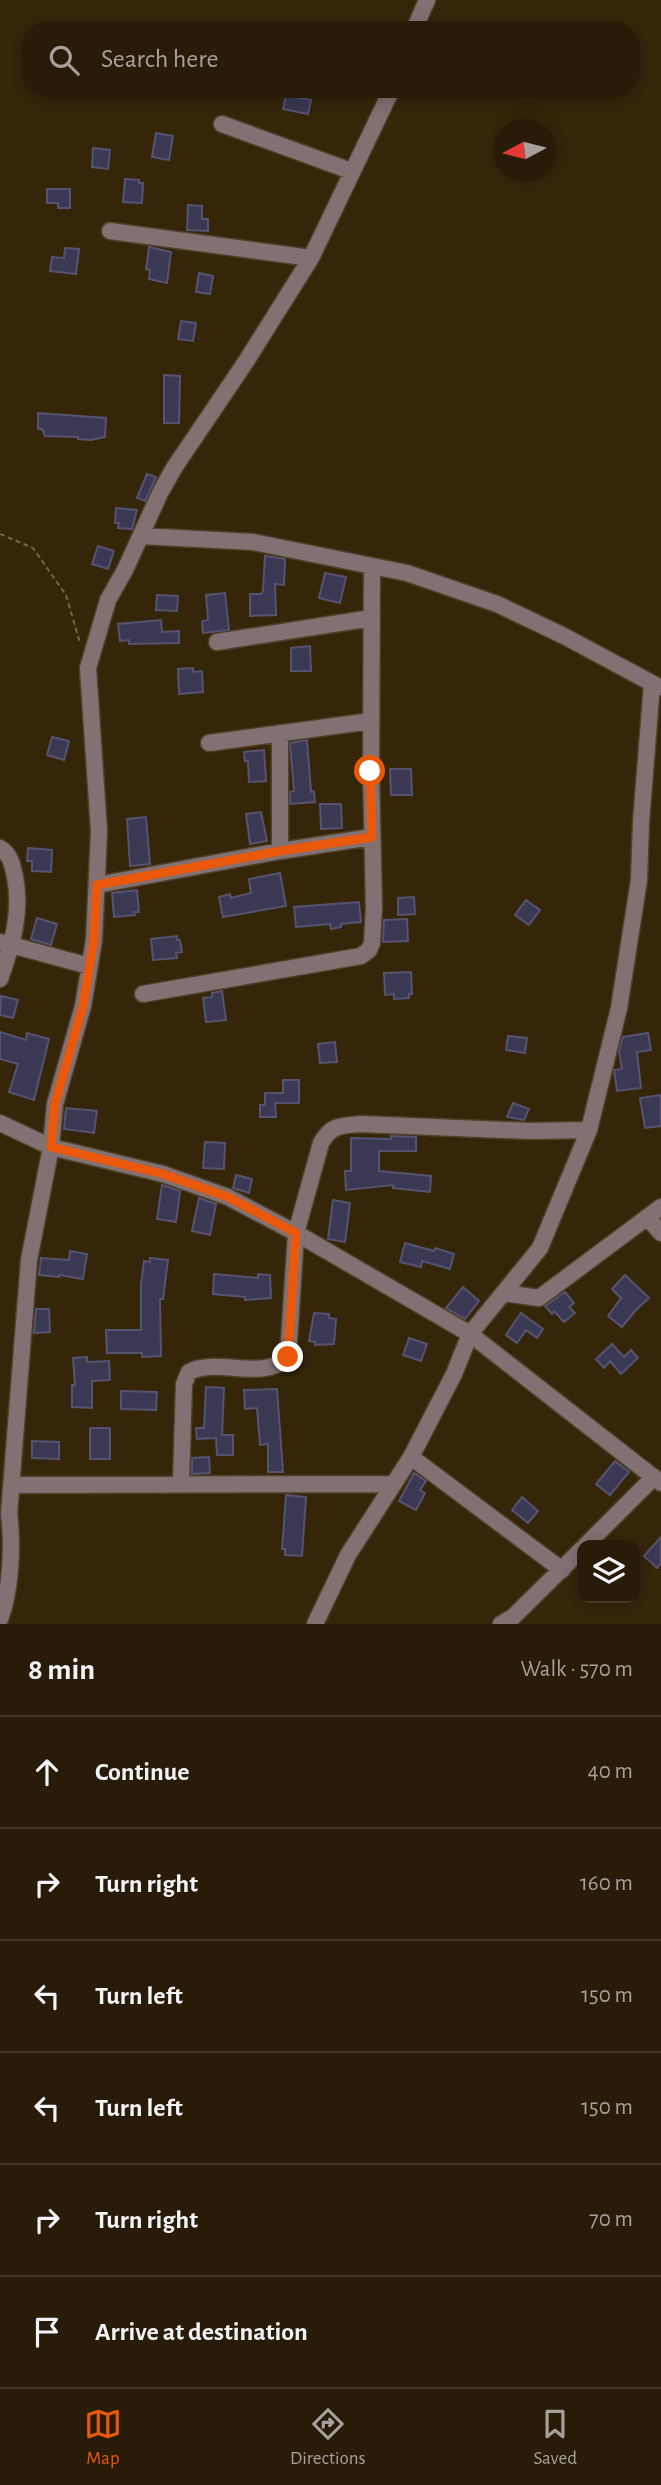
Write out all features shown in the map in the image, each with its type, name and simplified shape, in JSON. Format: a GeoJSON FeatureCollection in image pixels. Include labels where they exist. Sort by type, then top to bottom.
{"type":"FeatureCollection","features":[{"type":"Feature","properties":{"kind":"street"},"geometry":{"type":"LineString","coordinates":[[418,21],[427,0]]}},
{"type":"Feature","properties":{"kind":"street"},"geometry":{"type":"LineString","coordinates":[[0,1619],[7,1601],[11,1528],[5,1512],[12,1485],[29,1260],[51,1147],[55,1104],[83,1006],[94,940],[99,831],[88,668],[108,600],[174,468],[311,258],[388,98]]}},
{"type":"Feature","properties":{"kind":"street"},"geometry":{"type":"LineString","coordinates":[[222,124],[351,171]]}},
{"type":"Feature","properties":{"kind":"street"},"geometry":{"type":"LineString","coordinates":[[110,231],[311,258]]}},
{"type":"Feature","properties":{"kind":"street"},"geometry":{"type":"LineString","coordinates":[[141,536],[253,542],[407,573],[497,604],[657,686],[641,822],[639,880],[619,1008],[589,1130],[540,1248],[470,1334],[454,1374],[411,1457],[348,1555],[315,1624]]}},
{"type":"Feature","properties":{"kind":"street"},"geometry":{"type":"LineString","coordinates":[[144,994],[361,956],[369,950],[372,943],[372,566]]}},
{"type":"Feature","properties":{"kind":"street"},"geometry":{"type":"LineString","coordinates":[[217,642],[372,618]]}},
{"type":"Feature","properties":{"kind":"street"},"geometry":{"type":"LineString","coordinates":[[208,743],[371,720]]}},
{"type":"Feature","properties":{"kind":"street"},"geometry":{"type":"LineString","coordinates":[[280,733],[280,851]]}},
{"type":"Feature","properties":{"kind":"street"},"geometry":{"type":"LineString","coordinates":[[97,885],[372,837]]}},
{"type":"Feature","properties":{"kind":"street"},"geometry":{"type":"LineString","coordinates":[[0,848],[9,855],[18,893],[18,918],[6,944],[0,979]]}},
{"type":"Feature","properties":{"kind":"street"},"geometry":{"type":"LineString","coordinates":[[6,944],[89,966]]}},
{"type":"Feature","properties":{"kind":"street"},"geometry":{"type":"LineString","coordinates":[[181,1483],[184,1384],[190,1372],[203,1368],[269,1367],[282,1363],[288,1357],[296,1233],[321,1143],[327,1133],[339,1126],[361,1124],[530,1131],[589,1130]]}},
{"type":"Feature","properties":{"kind":"street"},"geometry":{"type":"LineString","coordinates":[[3,1129],[51,1147],[163,1174],[228,1197],[296,1233],[470,1334],[657,1480],[591,1540]]}},
{"type":"Feature","properties":{"kind":"street"},"geometry":{"type":"LineString","coordinates":[[504,1293],[538,1298],[661,1207]]}},
{"type":"Feature","properties":{"kind":"street"},"geometry":{"type":"LineString","coordinates":[[646,1217],[661,1233]]}},
{"type":"Feature","properties":{"kind":"street"},"geometry":{"type":"LineString","coordinates":[[411,1457],[562,1570]]}},
{"type":"Feature","properties":{"kind":"street"},"geometry":{"type":"LineString","coordinates":[[12,1485],[394,1484]]}},
{"type":"Feature","properties":{"kind":"street"},"geometry":{"type":"LineString","coordinates":[[512,1622],[577,1554]]}},
{"type":"Feature","properties":{"kind":"path"},"geometry":{"type":"LineString","coordinates":[[0,534],[33,548],[66,595],[80,643]]}},
{"type":"Feature","properties":{"kind":"building"},"geometry":{"type":"Polygon","coordinates":[[[285,98],[311,100],[308,114],[283,109],[285,98]]]}},
{"type":"Feature","properties":{"kind":"building"},"geometry":{"type":"Polygon","coordinates":[[[156,133],[173,136],[169,160],[152,157],[156,133]]]}},
{"type":"Feature","properties":{"kind":"building"},"geometry":{"type":"Polygon","coordinates":[[[93,148],[110,150],[108,169],[92,167],[93,148]]]}},
{"type":"Feature","properties":{"kind":"building"},"geometry":{"type":"Polygon","coordinates":[[[125,179],[143,183],[142,203],[123,202],[125,179]]]}},
{"type":"Feature","properties":{"kind":"building"},"geometry":{"type":"Polygon","coordinates":[[[47,189],[70,189],[70,208],[58,208],[58,203],[47,203],[47,189]]]}},
{"type":"Feature","properties":{"kind":"building"},"geometry":{"type":"Polygon","coordinates":[[[188,205],[202,206],[202,219],[208,219],[208,231],[187,230],[188,205]]]}},
{"type":"Feature","properties":{"kind":"building"},"geometry":{"type":"Polygon","coordinates":[[[149,247],[171,252],[167,283],[149,279],[150,270],[146,269],[149,247]]]}},
{"type":"Feature","properties":{"kind":"building"},"geometry":{"type":"Polygon","coordinates":[[[65,248],[79,249],[76,274],[50,271],[52,257],[64,258],[65,248]]]}},
{"type":"Feature","properties":{"kind":"building"},"geometry":{"type":"Polygon","coordinates":[[[199,273],[213,276],[210,294],[196,292],[199,273]]]}},
{"type":"Feature","properties":{"kind":"building"},"geometry":{"type":"Polygon","coordinates":[[[181,321],[196,323],[193,341],[178,339],[181,321]]]}},
{"type":"Feature","properties":{"kind":"building"},"geometry":{"type":"Polygon","coordinates":[[[164,375],[180,376],[179,423],[164,423],[164,375]]]}},
{"type":"Feature","properties":{"kind":"building"},"geometry":{"type":"Polygon","coordinates":[[[38,413],[106,418],[105,437],[91,440],[45,436],[42,429],[38,429],[38,413]]]}},
{"type":"Feature","properties":{"kind":"building"},"geometry":{"type":"Polygon","coordinates":[[[147,474],[156,477],[145,501],[137,498],[147,474]]]}},
{"type":"Feature","properties":{"kind":"building"},"geometry":{"type":"Polygon","coordinates":[[[116,508],[137,510],[132,529],[118,528],[119,523],[115,523],[116,508]]]}},
{"type":"Feature","properties":{"kind":"building"},"geometry":{"type":"Polygon","coordinates":[[[98,546],[114,551],[108,569],[92,564],[98,546]]]}},
{"type":"Feature","properties":{"kind":"building"},"geometry":{"type":"Polygon","coordinates":[[[265,556],[285,559],[284,585],[275,584],[276,615],[250,616],[250,594],[261,594],[263,591],[265,556]]]}},
{"type":"Feature","properties":{"kind":"building"},"geometry":{"type":"Polygon","coordinates":[[[325,573],[346,577],[340,603],[319,598],[325,573]]]}},
{"type":"Feature","properties":{"kind":"building"},"geometry":{"type":"Polygon","coordinates":[[[225,593],[229,630],[203,633],[202,621],[208,620],[206,595],[225,593]]]}},
{"type":"Feature","properties":{"kind":"building"},"geometry":{"type":"Polygon","coordinates":[[[157,595],[178,596],[177,611],[156,610],[157,595]]]}},
{"type":"Feature","properties":{"kind":"building"},"geometry":{"type":"Polygon","coordinates":[[[161,620],[162,632],[179,631],[179,643],[129,644],[129,640],[120,641],[118,624],[161,620]]]}},
{"type":"Feature","properties":{"kind":"building"},"geometry":{"type":"Polygon","coordinates":[[[310,646],[311,671],[291,671],[291,648],[310,646]]]}},
{"type":"Feature","properties":{"kind":"building"},"geometry":{"type":"Polygon","coordinates":[[[193,668],[193,672],[202,671],[203,692],[179,694],[178,669],[193,668]]]}},
{"type":"Feature","properties":{"kind":"building"},"geometry":{"type":"Polygon","coordinates":[[[52,737],[69,741],[64,760],[47,755],[52,737]]]}},
{"type":"Feature","properties":{"kind":"building"},"geometry":{"type":"Polygon","coordinates":[[[307,740],[311,792],[314,791],[315,802],[290,804],[290,792],[294,791],[290,743],[307,740]]]}},
{"type":"Feature","properties":{"kind":"building"},"geometry":{"type":"Polygon","coordinates":[[[264,750],[266,781],[249,782],[248,761],[245,761],[244,752],[264,750]]]}},
{"type":"Feature","properties":{"kind":"building"},"geometry":{"type":"Polygon","coordinates":[[[390,769],[411,769],[412,795],[391,795],[390,769]]]}},
{"type":"Feature","properties":{"kind":"building"},"geometry":{"type":"Polygon","coordinates":[[[320,804],[341,804],[342,828],[321,829],[320,804]]]}},
{"type":"Feature","properties":{"kind":"building"},"geometry":{"type":"Polygon","coordinates":[[[261,812],[267,841],[250,844],[246,814],[261,812]]]}},
{"type":"Feature","properties":{"kind":"building"},"geometry":{"type":"Polygon","coordinates":[[[146,817],[150,864],[130,866],[127,819],[146,817]]]}},
{"type":"Feature","properties":{"kind":"building"},"geometry":{"type":"Polygon","coordinates":[[[28,848],[52,850],[51,872],[32,871],[32,861],[27,861],[28,848]]]}},
{"type":"Feature","properties":{"kind":"building"},"geometry":{"type":"Polygon","coordinates":[[[280,873],[286,906],[223,917],[219,897],[230,894],[231,898],[251,893],[249,879],[280,873]]]}},
{"type":"Feature","properties":{"kind":"building"},"geometry":{"type":"Polygon","coordinates":[[[137,890],[139,912],[134,912],[135,915],[114,917],[112,893],[137,890]]]}},
{"type":"Feature","properties":{"kind":"building"},"geometry":{"type":"Polygon","coordinates":[[[414,897],[415,914],[398,915],[398,898],[414,897]]]}},
{"type":"Feature","properties":{"kind":"building"},"geometry":{"type":"Polygon","coordinates":[[[526,900],[540,910],[529,925],[515,915],[526,900]]]}},
{"type":"Feature","properties":{"kind":"building"},"geometry":{"type":"Polygon","coordinates":[[[359,902],[361,922],[341,924],[341,927],[331,929],[330,924],[296,927],[294,907],[359,902]]]}},
{"type":"Feature","properties":{"kind":"building"},"geometry":{"type":"Polygon","coordinates":[[[37,918],[57,924],[51,945],[31,939],[37,918]]]}},
{"type":"Feature","properties":{"kind":"building"},"geometry":{"type":"Polygon","coordinates":[[[407,919],[408,941],[383,942],[384,920],[407,919]]]}},
{"type":"Feature","properties":{"kind":"building"},"geometry":{"type":"Polygon","coordinates":[[[177,936],[182,952],[176,953],[177,958],[153,960],[151,939],[177,936]]]}},
{"type":"Feature","properties":{"kind":"building"},"geometry":{"type":"Polygon","coordinates":[[[411,972],[412,994],[409,994],[409,998],[394,999],[394,994],[385,995],[384,973],[411,972]]]}},
{"type":"Feature","properties":{"kind":"building"},"geometry":{"type":"Polygon","coordinates":[[[222,991],[226,1020],[206,1022],[203,998],[212,997],[212,993],[222,991]]]}},
{"type":"Feature","properties":{"kind":"building"},"geometry":{"type":"Polygon","coordinates":[[[1,996],[18,1000],[13,1018],[0,1015],[1,996]]]}},
{"type":"Feature","properties":{"kind":"building"},"geometry":{"type":"Polygon","coordinates":[[[0,1032],[26,1040],[27,1033],[49,1039],[34,1100],[9,1092],[18,1064],[0,1059],[0,1032]]]}},
{"type":"Feature","properties":{"kind":"building"},"geometry":{"type":"Polygon","coordinates":[[[648,1033],[651,1050],[637,1052],[641,1088],[617,1091],[614,1070],[622,1069],[619,1051],[623,1037],[648,1033]]]}},
{"type":"Feature","properties":{"kind":"building"},"geometry":{"type":"Polygon","coordinates":[[[508,1036],[527,1038],[525,1053],[506,1050],[508,1036]]]}},
{"type":"Feature","properties":{"kind":"building"},"geometry":{"type":"Polygon","coordinates":[[[335,1042],[337,1062],[320,1063],[318,1044],[335,1042]]]}},
{"type":"Feature","properties":{"kind":"building"},"geometry":{"type":"Polygon","coordinates":[[[283,1080],[299,1080],[299,1103],[275,1103],[276,1117],[260,1117],[260,1105],[265,1105],[265,1093],[283,1093],[283,1080]]]}},
{"type":"Feature","properties":{"kind":"building"},"geometry":{"type":"Polygon","coordinates":[[[661,1095],[661,1126],[645,1128],[640,1098],[661,1095]]]}},
{"type":"Feature","properties":{"kind":"building"},"geometry":{"type":"Polygon","coordinates":[[[513,1103],[529,1109],[524,1120],[507,1117],[513,1103]]]}},
{"type":"Feature","properties":{"kind":"building"},"geometry":{"type":"Polygon","coordinates":[[[66,1108],[97,1111],[94,1133],[64,1129],[66,1108]]]}},
{"type":"Feature","properties":{"kind":"building"},"geometry":{"type":"Polygon","coordinates":[[[391,1136],[416,1137],[416,1151],[379,1151],[379,1171],[431,1176],[430,1192],[393,1188],[393,1185],[346,1190],[345,1171],[351,1171],[351,1138],[391,1139],[391,1136]]]}},
{"type":"Feature","properties":{"kind":"building"},"geometry":{"type":"Polygon","coordinates":[[[205,1142],[225,1143],[224,1169],[203,1168],[205,1142]]]}},
{"type":"Feature","properties":{"kind":"building"},"geometry":{"type":"Polygon","coordinates":[[[236,1175],[252,1179],[249,1193],[233,1188],[236,1175]]]}},
{"type":"Feature","properties":{"kind":"building"},"geometry":{"type":"Polygon","coordinates":[[[162,1185],[180,1191],[176,1222],[157,1219],[162,1185]]]}},
{"type":"Feature","properties":{"kind":"building"},"geometry":{"type":"Polygon","coordinates":[[[199,1198],[216,1204],[210,1235],[192,1231],[199,1198]]]}},
{"type":"Feature","properties":{"kind":"building"},"geometry":{"type":"Polygon","coordinates":[[[333,1200],[350,1203],[345,1242],[328,1239],[333,1200]]]}},
{"type":"Feature","properties":{"kind":"building"},"geometry":{"type":"Polygon","coordinates":[[[405,1243],[454,1254],[450,1269],[422,1261],[421,1267],[400,1262],[405,1243]]]}},
{"type":"Feature","properties":{"kind":"building"},"geometry":{"type":"Polygon","coordinates":[[[70,1251],[87,1254],[83,1279],[39,1275],[41,1258],[69,1260],[70,1251]]]}},
{"type":"Feature","properties":{"kind":"building"},"geometry":{"type":"Polygon","coordinates":[[[150,1258],[168,1260],[163,1299],[160,1299],[161,1356],[107,1353],[106,1330],[141,1330],[141,1284],[144,1261],[150,1262],[150,1258]]]}},
{"type":"Feature","properties":{"kind":"building"},"geometry":{"type":"Polygon","coordinates":[[[214,1274],[258,1278],[258,1274],[270,1275],[271,1298],[245,1300],[245,1297],[213,1294],[214,1274]]]}},
{"type":"Feature","properties":{"kind":"building"},"geometry":{"type":"Polygon","coordinates":[[[625,1275],[649,1298],[622,1327],[608,1316],[621,1298],[612,1289],[625,1275]]]}},
{"type":"Feature","properties":{"kind":"building"},"geometry":{"type":"Polygon","coordinates":[[[463,1287],[479,1301],[465,1319],[446,1308],[463,1287]]]}},
{"type":"Feature","properties":{"kind":"building"},"geometry":{"type":"Polygon","coordinates":[[[565,1292],[574,1303],[569,1307],[575,1313],[564,1322],[545,1306],[565,1292]]]}},
{"type":"Feature","properties":{"kind":"building"},"geometry":{"type":"Polygon","coordinates":[[[36,1309],[49,1309],[50,1332],[34,1333],[36,1309]]]}},
{"type":"Feature","properties":{"kind":"building"},"geometry":{"type":"Polygon","coordinates":[[[314,1313],[329,1314],[329,1318],[336,1319],[334,1344],[315,1345],[315,1342],[309,1341],[314,1313]]]}},
{"type":"Feature","properties":{"kind":"building"},"geometry":{"type":"Polygon","coordinates":[[[521,1313],[543,1329],[537,1338],[526,1330],[517,1343],[506,1335],[521,1313]]]}},
{"type":"Feature","properties":{"kind":"building"},"geometry":{"type":"Polygon","coordinates":[[[409,1338],[427,1344],[421,1361],[403,1355],[409,1338]]]}},
{"type":"Feature","properties":{"kind":"building"},"geometry":{"type":"Polygon","coordinates":[[[612,1344],[624,1357],[631,1350],[638,1358],[621,1374],[610,1361],[604,1368],[596,1359],[612,1344]]]}},
{"type":"Feature","properties":{"kind":"building"},"geometry":{"type":"Polygon","coordinates":[[[87,1357],[87,1362],[109,1361],[110,1380],[92,1381],[92,1408],[72,1407],[72,1385],[75,1385],[73,1358],[87,1357]]]}},
{"type":"Feature","properties":{"kind":"building"},"geometry":{"type":"Polygon","coordinates":[[[206,1387],[224,1388],[222,1435],[233,1435],[233,1455],[217,1455],[216,1438],[197,1439],[196,1428],[204,1428],[206,1387]]]}},
{"type":"Feature","properties":{"kind":"building"},"geometry":{"type":"Polygon","coordinates":[[[277,1389],[283,1472],[268,1472],[268,1444],[260,1445],[257,1408],[245,1409],[244,1390],[277,1389]]]}},
{"type":"Feature","properties":{"kind":"building"},"geometry":{"type":"Polygon","coordinates":[[[121,1391],[157,1392],[156,1410],[121,1409],[121,1391]]]}},
{"type":"Feature","properties":{"kind":"building"},"geometry":{"type":"Polygon","coordinates":[[[90,1428],[110,1428],[110,1459],[90,1459],[90,1428]]]}},
{"type":"Feature","properties":{"kind":"building"},"geometry":{"type":"Polygon","coordinates":[[[32,1441],[59,1442],[59,1459],[32,1458],[32,1441]]]}},
{"type":"Feature","properties":{"kind":"building"},"geometry":{"type":"Polygon","coordinates":[[[209,1457],[210,1473],[192,1474],[192,1458],[209,1457]]]}},
{"type":"Feature","properties":{"kind":"building"},"geometry":{"type":"Polygon","coordinates":[[[615,1461],[629,1472],[610,1495],[596,1484],[615,1461]]]}},
{"type":"Feature","properties":{"kind":"building"},"geometry":{"type":"Polygon","coordinates":[[[414,1473],[426,1481],[420,1490],[425,1493],[416,1510],[399,1501],[414,1473]]]}},
{"type":"Feature","properties":{"kind":"building"},"geometry":{"type":"Polygon","coordinates":[[[286,1495],[306,1497],[302,1556],[285,1555],[285,1549],[282,1549],[286,1495]]]}},
{"type":"Feature","properties":{"kind":"building"},"geometry":{"type":"Polygon","coordinates":[[[522,1497],[538,1511],[528,1523],[512,1510],[522,1497]]]}},
{"type":"Feature","properties":{"kind":"building"},"geometry":{"type":"Polygon","coordinates":[[[661,1537],[661,1563],[657,1568],[644,1556],[661,1537]]]}},
{"type":"Feature","properties":{"kind":"route"},"geometry":{"type":"LineString","coordinates":[[288,1357],[296,1233],[228,1197],[163,1174],[51,1147],[55,1104],[83,1006],[94,940],[97,885],[372,837],[370,771]]}}]}
